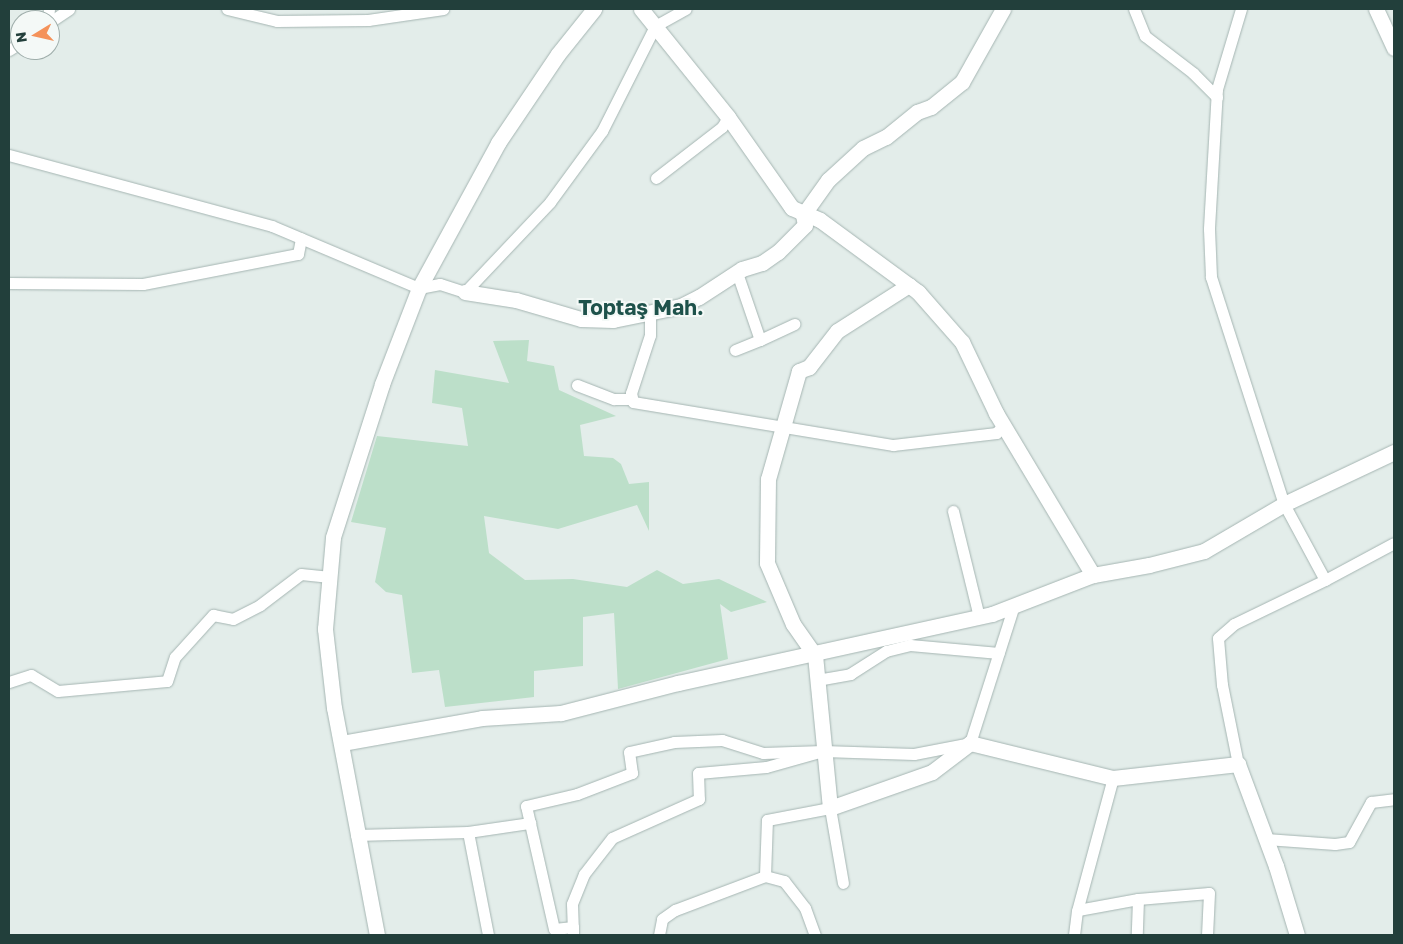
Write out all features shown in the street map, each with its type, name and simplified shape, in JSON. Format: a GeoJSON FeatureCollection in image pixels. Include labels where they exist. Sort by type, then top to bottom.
{"type":"FeatureCollection","features":[{"type":"Feature","properties":{"kind":"street"},"geometry":{"type":"LineString","coordinates":[[226,9],[277,21],[368,20],[443,9]]}},
{"type":"Feature","properties":{"kind":"street"},"geometry":{"type":"LineString","coordinates":[[377,935],[356,835],[342,743],[334,708],[325,629],[333,536],[356,459],[418,288],[498,143],[558,54],[594,9]]}},
{"type":"Feature","properties":{"kind":"street"},"geometry":{"type":"LineString","coordinates":[[642,9],[728,117],[792,208],[803,216],[820,220],[909,286],[962,342],[1004,426],[1093,575]]}},
{"type":"Feature","properties":{"kind":"street"},"geometry":{"type":"LineString","coordinates":[[465,292],[550,202],[602,131],[654,26],[686,9]]}},
{"type":"Feature","properties":{"kind":"street"},"geometry":{"type":"LineString","coordinates":[[9,155],[272,226],[418,288],[440,284],[465,292],[516,300],[581,319],[613,320],[681,306],[737,273],[778,252],[805,225],[803,216],[828,180],[863,148],[886,137],[916,112],[931,107],[962,82],[1003,9]]}},
{"type":"Feature","properties":{"kind":"street"},"geometry":{"type":"LineString","coordinates":[[1134,9],[1145,36],[1193,73],[1217,97]]}},
{"type":"Feature","properties":{"kind":"street"},"geometry":{"type":"LineString","coordinates":[[1241,9],[1217,97],[1209,229],[1211,277],[1284,504],[1325,580]]}},
{"type":"Feature","properties":{"kind":"street"},"geometry":{"type":"LineString","coordinates":[[1376,9],[1394,48]]}},
{"type":"Feature","properties":{"kind":"street"},"geometry":{"type":"LineString","coordinates":[[656,178],[722,127],[728,117]]}},
{"type":"Feature","properties":{"kind":"street"},"geometry":{"type":"LineString","coordinates":[[9,283],[142,284],[298,254],[301,238]]}},
{"type":"Feature","properties":{"kind":"street"},"geometry":{"type":"LineString","coordinates":[[737,273],[760,340]]}},
{"type":"Feature","properties":{"kind":"street"},"geometry":{"type":"LineString","coordinates":[[843,883],[830,808],[823,751],[815,655],[794,624],[767,563],[768,479],[799,371],[808,367],[837,331],[909,286]]}},
{"type":"Feature","properties":{"kind":"street"},"geometry":{"type":"LineString","coordinates":[[631,399],[650,335],[650,313]]}},
{"type":"Feature","properties":{"kind":"street"},"geometry":{"type":"LineString","coordinates":[[735,350],[795,324]]}},
{"type":"Feature","properties":{"kind":"street"},"geometry":{"type":"LineString","coordinates":[[577,386],[614,399],[631,399],[633,402],[893,445],[996,434],[1004,426]]}},
{"type":"Feature","properties":{"kind":"street"},"geometry":{"type":"LineString","coordinates":[[342,743],[482,718],[560,713],[678,683],[815,655],[979,617],[1093,575],[1149,565],[1204,551],[1284,504],[1394,452]]}},
{"type":"Feature","properties":{"kind":"street"},"geometry":{"type":"LineString","coordinates":[[952,511],[979,617]]}},
{"type":"Feature","properties":{"kind":"street"},"geometry":{"type":"LineString","coordinates":[[1297,935],[1266,839],[1238,764],[1222,685],[1218,638],[1234,624],[1392,548]]}},
{"type":"Feature","properties":{"kind":"street"},"geometry":{"type":"LineString","coordinates":[[9,682],[31,675],[58,691],[167,681],[175,657],[213,615],[233,619],[260,605],[301,574],[330,576]]}},
{"type":"Feature","properties":{"kind":"street"},"geometry":{"type":"LineString","coordinates":[[766,876],[767,820],[830,808],[932,772],[970,743],[1014,605]]}},
{"type":"Feature","properties":{"kind":"street"},"geometry":{"type":"LineString","coordinates":[[817,680],[850,674],[886,651],[910,645],[999,653]]}},
{"type":"Feature","properties":{"kind":"street"},"geometry":{"type":"LineString","coordinates":[[823,751],[766,767],[698,773],[699,799],[612,838],[584,874],[572,904],[573,931],[554,929],[526,806],[577,794],[632,773],[629,752],[674,742],[722,740],[763,752],[823,751],[914,754],[970,743],[1112,778],[1238,764]]}},
{"type":"Feature","properties":{"kind":"street"},"geometry":{"type":"LineString","coordinates":[[1074,935],[1078,910],[1112,778]]}},
{"type":"Feature","properties":{"kind":"street"},"geometry":{"type":"LineString","coordinates":[[1266,839],[1313,840],[1335,844],[1350,842],[1366,807],[1371,802],[1394,799]]}},
{"type":"Feature","properties":{"kind":"street"},"geometry":{"type":"LineString","coordinates":[[356,835],[468,832],[530,823]]}},
{"type":"Feature","properties":{"kind":"street"},"geometry":{"type":"LineString","coordinates":[[468,832],[488,935]]}},
{"type":"Feature","properties":{"kind":"street"},"geometry":{"type":"LineString","coordinates":[[659,935],[662,919],[675,910],[766,876],[784,881],[805,908],[815,935]]}},
{"type":"Feature","properties":{"kind":"street"},"geometry":{"type":"LineString","coordinates":[[1078,910],[1138,899],[1209,893],[1207,935]]}},
{"type":"Feature","properties":{"kind":"street"},"geometry":{"type":"LineString","coordinates":[[1138,899],[1138,935]]}},
{"type":"Feature","properties":{"kind":"green space"},"geometry":{"type":"Polygon","coordinates":[[[529,340],[527,361],[554,366],[559,390],[616,416],[580,425],[584,456],[613,458],[621,464],[629,484],[649,482],[649,531],[637,505],[558,529],[484,516],[489,553],[525,580],[573,579],[627,587],[657,570],[683,584],[719,579],[767,602],[731,612],[720,604],[728,659],[618,689],[614,613],[583,617],[583,666],[534,671],[534,697],[445,707],[439,670],[412,673],[402,595],[386,592],[375,582],[386,528],[351,522],[377,436],[468,446],[462,408],[432,403],[435,370],[509,383],[493,341],[529,340]]]}},
{"type":"Feature","properties":{"kind":"district","name":"Toptaş Mah."},"geometry":{"type":"Point","coordinates":[641,307]}}]}
